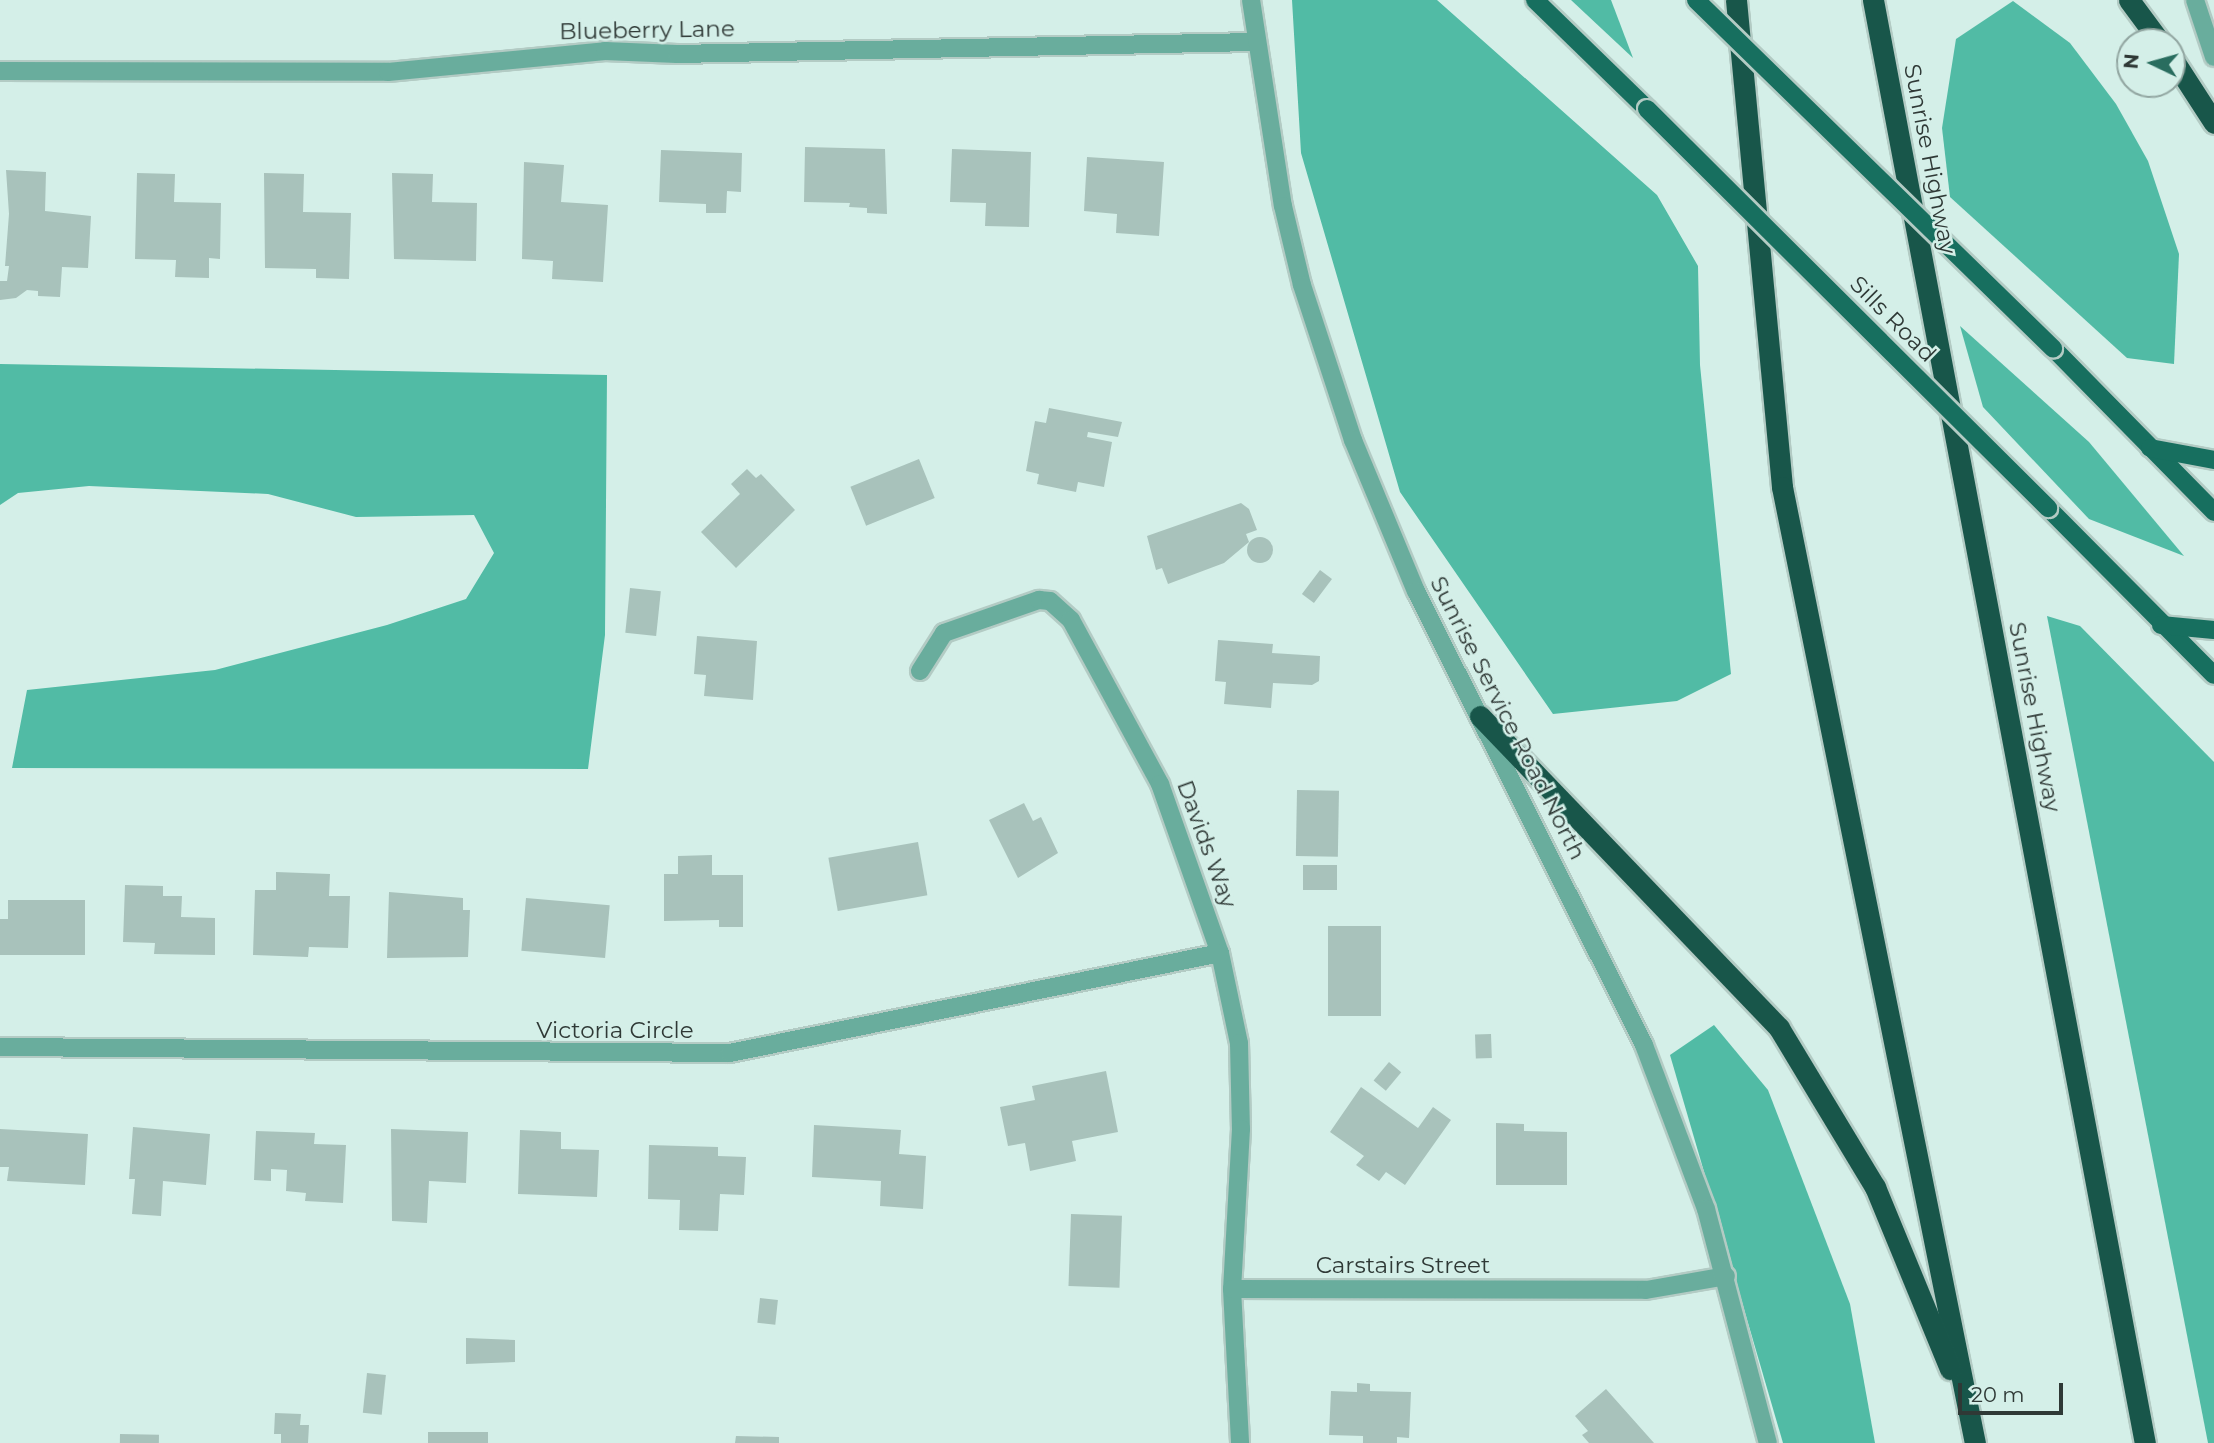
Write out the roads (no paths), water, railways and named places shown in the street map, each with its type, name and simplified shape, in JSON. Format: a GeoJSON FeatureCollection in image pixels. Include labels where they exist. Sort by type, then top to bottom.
{"type":"FeatureCollection","features":[{"type":"Feature","properties":{"kind":"highway"},"geometry":{"type":"LineString","coordinates":[[1736,0],[1782,487],[1975,1443]]}},
{"type":"Feature","properties":{"kind":"highway","name":"Sunrise Highway"},"geometry":{"type":"LineString","coordinates":[[1873,0],[2145,1443]]}},
{"type":"Feature","properties":{"kind":"highway"},"geometry":{"type":"LineString","coordinates":[[2129,0],[2150,28]]}},
{"type":"Feature","properties":{"kind":"highway"},"geometry":{"type":"LineString","coordinates":[[2186,80],[2214,123]]}},
{"type":"Feature","properties":{"kind":"highway"},"geometry":{"type":"LineString","coordinates":[[1480,716],[1779,1028],[1875,1187],[1969,1416]]}},
{"type":"Feature","properties":{"kind":"main road","name":"Sills Road"},"geometry":{"type":"LineString","coordinates":[[1535,0],[2214,675]]}},
{"type":"Feature","properties":{"kind":"main road"},"geometry":{"type":"LineString","coordinates":[[1696,0],[2053,348],[2214,512]]}},
{"type":"Feature","properties":{"kind":"main road"},"geometry":{"type":"LineString","coordinates":[[2150,448],[2214,460]]}},
{"type":"Feature","properties":{"kind":"main road"},"geometry":{"type":"LineString","coordinates":[[2161,625],[2214,630]]}},
{"type":"Feature","properties":{"kind":"street","name":"Sunrise Service Road North"},"geometry":{"type":"LineString","coordinates":[[1251,0],[1254,42],[1283,206],[1328,369],[1381,514],[1644,1045],[1683,1143],[1726,1276],[1768,1443]]}},
{"type":"Feature","properties":{"kind":"street"},"geometry":{"type":"LineString","coordinates":[[2195,0],[2214,57]]}},
{"type":"Feature","properties":{"kind":"street","name":"Blueberry Lane"},"geometry":{"type":"LineString","coordinates":[[0,71],[388,72],[605,51],[677,54],[1254,42]]}},
{"type":"Feature","properties":{"kind":"street","name":"Davids Way"},"geometry":{"type":"LineString","coordinates":[[920,671],[944,633],[1039,600],[1060,606],[1160,784],[1220,953],[1239,1043],[1241,1129],[1232,1289]]}},
{"type":"Feature","properties":{"kind":"street","name":"Victoria Circle"},"geometry":{"type":"LineString","coordinates":[[0,1047],[730,1053],[1220,953]]}},
{"type":"Feature","properties":{"kind":"street","name":"Carstairs Street"},"geometry":{"type":"LineString","coordinates":[[1232,1289],[1646,1290],[1726,1276]]}},
{"type":"Feature","properties":{"kind":"street"},"geometry":{"type":"LineString","coordinates":[[1232,1289],[1240,1443]]}}]}
